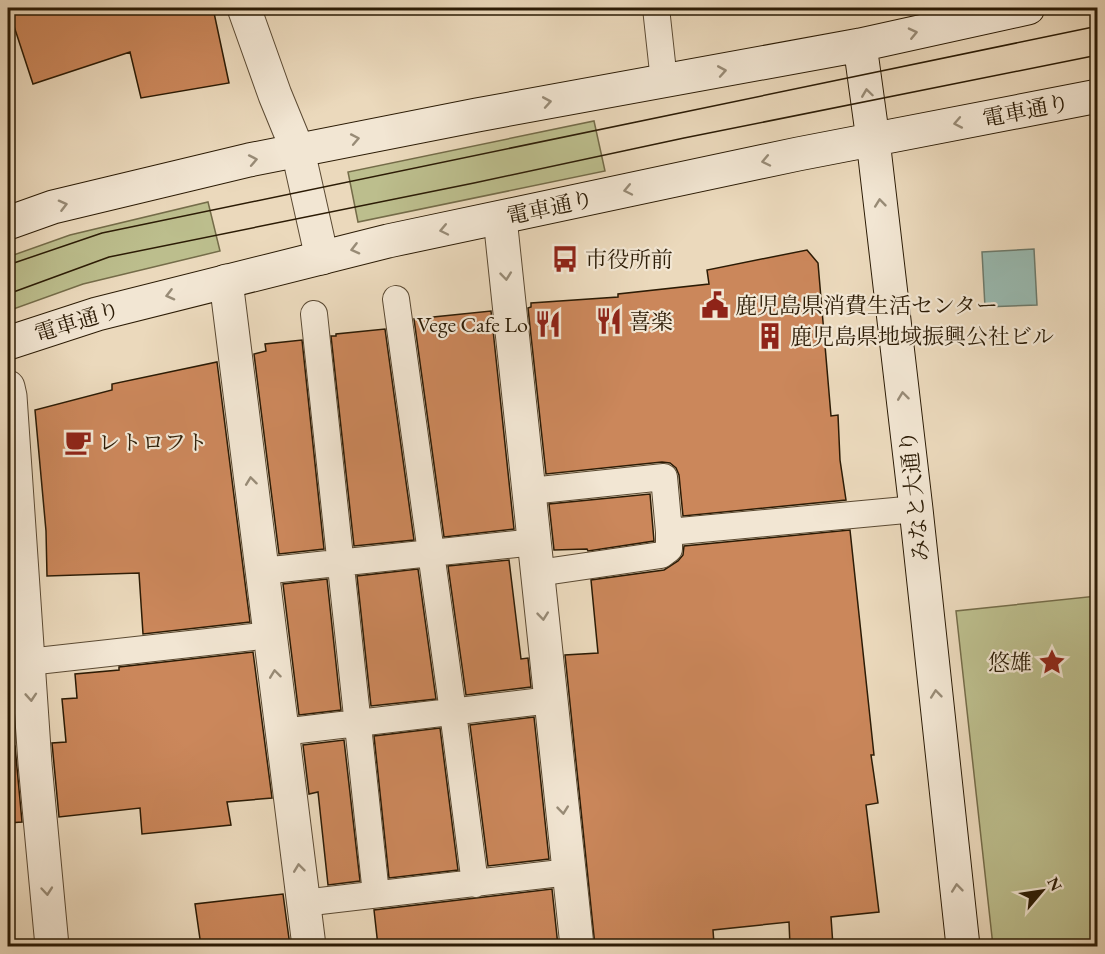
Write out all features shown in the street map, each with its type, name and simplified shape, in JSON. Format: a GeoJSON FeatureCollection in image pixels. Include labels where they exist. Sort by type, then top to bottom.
{"type":"FeatureCollection","features":[{"type":"Feature","properties":{"kind":"street"},"geometry":{"type":"LineString","coordinates":[[244,8],[298,151],[322,258]]}},
{"type":"Feature","properties":{"kind":"street"},"geometry":{"type":"LineString","coordinates":[[8,223],[53,207],[217,167],[477,115],[860,45],[1028,8]]}},
{"type":"Feature","properties":{"kind":"street","name":"みなと大通り"},"geometry":{"type":"LineString","coordinates":[[860,45],[916,509],[963,946]]}},
{"type":"Feature","properties":{"kind":"street","name":"電車通り"},"geometry":{"type":"LineString","coordinates":[[8,343],[97,314],[388,241],[798,154],[1098,96]]}},
{"type":"Feature","properties":{"kind":"street"},"geometry":{"type":"LineString","coordinates":[[500,218],[577,946]]}},
{"type":"Feature","properties":{"kind":"street"},"geometry":{"type":"LineString","coordinates":[[226,281],[309,946]]}},
{"type":"Feature","properties":{"kind":"street"},"geometry":{"type":"LineString","coordinates":[[8,387],[35,764],[52,946]]}},
{"type":"Feature","properties":{"kind":"lane"},"geometry":{"type":"LineString","coordinates":[[656,8],[664,81]]}},
{"type":"Feature","properties":{"kind":"lane"},"geometry":{"type":"LineString","coordinates":[[396,299],[475,884]]}},
{"type":"Feature","properties":{"kind":"lane"},"geometry":{"type":"LineString","coordinates":[[314,314],[376,894]]}},
{"type":"Feature","properties":{"kind":"lane"},"geometry":{"type":"LineString","coordinates":[[262,571],[431,552],[536,557],[661,555],[669,549],[664,477],[530,491]]}},
{"type":"Feature","properties":{"kind":"lane"},"geometry":{"type":"LineString","coordinates":[[669,532],[916,509]]}},
{"type":"Feature","properties":{"kind":"lane"},"geometry":{"type":"LineString","coordinates":[[28,662],[270,635]]}},
{"type":"Feature","properties":{"kind":"lane"},"geometry":{"type":"LineString","coordinates":[[282,732],[551,700]]}},
{"type":"Feature","properties":{"kind":"lane"},"geometry":{"type":"LineString","coordinates":[[303,903],[569,872]]}},
{"type":"Feature","properties":{"kind":"green space"},"geometry":{"type":"Polygon","coordinates":[[[594,121],[605,171],[358,222],[348,172],[594,121]]]}},
{"type":"Feature","properties":{"kind":"green space"},"geometry":{"type":"Polygon","coordinates":[[[208,202],[220,251],[83,284],[8,311],[8,257],[70,235],[208,202]]]}},
{"type":"Feature","properties":{"kind":"green space"},"geometry":{"type":"Polygon","coordinates":[[[1097,596],[1097,946],[993,946],[956,611],[1097,596]]]}},
{"type":"Feature","properties":{"kind":"water"},"geometry":{"type":"Polygon","coordinates":[[[1034,249],[1037,305],[985,307],[982,252],[1034,249]]]}},
{"type":"Feature","properties":{"kind":"building"},"geometry":{"type":"Polygon","coordinates":[[[8,8],[213,8],[229,83],[141,98],[130,52],[33,84],[8,8]]]}},
{"type":"Feature","properties":{"kind":"building"},"geometry":{"type":"Polygon","coordinates":[[[807,250],[818,263],[831,416],[838,415],[840,460],[846,500],[683,516],[679,475],[670,463],[546,474],[528,308],[531,307],[531,303],[618,297],[618,294],[709,284],[707,270],[807,250]]]}},
{"type":"Feature","properties":{"kind":"building"},"geometry":{"type":"Polygon","coordinates":[[[491,311],[514,529],[444,537],[414,319],[491,311]]]}},
{"type":"Feature","properties":{"kind":"building"},"geometry":{"type":"Polygon","coordinates":[[[385,329],[414,540],[354,546],[331,336],[385,329]]]}},
{"type":"Feature","properties":{"kind":"building"},"geometry":{"type":"Polygon","coordinates":[[[302,340],[324,549],[279,554],[254,354],[266,351],[265,344],[302,340]]]}},
{"type":"Feature","properties":{"kind":"building"},"geometry":{"type":"Polygon","coordinates":[[[217,362],[250,622],[143,634],[139,573],[47,576],[46,531],[35,410],[112,390],[112,384],[217,362]]]}},
{"type":"Feature","properties":{"kind":"building"},"geometry":{"type":"Polygon","coordinates":[[[650,494],[654,541],[588,551],[587,549],[554,550],[549,504],[650,494]]]}},
{"type":"Feature","properties":{"kind":"building"},"geometry":{"type":"Polygon","coordinates":[[[850,530],[874,755],[871,755],[878,803],[866,805],[879,912],[831,917],[833,946],[790,946],[789,922],[713,930],[714,944],[595,946],[565,655],[598,653],[591,580],[664,570],[683,555],[684,546],[850,530]]]}},
{"type":"Feature","properties":{"kind":"building"},"geometry":{"type":"Polygon","coordinates":[[[509,560],[521,659],[528,658],[531,687],[466,695],[448,566],[509,560]]]}},
{"type":"Feature","properties":{"kind":"building"},"geometry":{"type":"Polygon","coordinates":[[[418,569],[436,699],[371,706],[357,576],[418,569]]]}},
{"type":"Feature","properties":{"kind":"building"},"geometry":{"type":"Polygon","coordinates":[[[327,579],[341,710],[299,715],[283,584],[327,579]]]}},
{"type":"Feature","properties":{"kind":"building"},"geometry":{"type":"Polygon","coordinates":[[[253,652],[272,798],[227,802],[231,825],[142,834],[140,808],[59,817],[52,743],[66,742],[62,699],[77,698],[75,674],[253,652]]]}},
{"type":"Feature","properties":{"kind":"building"},"geometry":{"type":"Polygon","coordinates":[[[534,717],[549,859],[488,866],[470,725],[534,717]]]}},
{"type":"Feature","properties":{"kind":"building"},"geometry":{"type":"Polygon","coordinates":[[[440,728],[458,870],[389,878],[374,736],[440,728]]]}},
{"type":"Feature","properties":{"kind":"building"},"geometry":{"type":"Polygon","coordinates":[[[344,740],[360,881],[328,885],[318,792],[309,794],[303,745],[344,740]]]}},
{"type":"Feature","properties":{"kind":"building"},"geometry":{"type":"Polygon","coordinates":[[[15,746],[22,822],[8,823],[8,747],[15,746]]]}},
{"type":"Feature","properties":{"kind":"building"},"geometry":{"type":"Polygon","coordinates":[[[552,889],[558,946],[378,946],[374,910],[552,889]]]}},
{"type":"Feature","properties":{"kind":"building"},"geometry":{"type":"Polygon","coordinates":[[[283,894],[290,946],[201,946],[195,904],[283,894]]]}},
{"type":"Feature","properties":{"kind":"tram line"},"geometry":{"type":"LineString","coordinates":[[8,265],[102,233],[1098,26]]}},
{"type":"Feature","properties":{"kind":"tram line"},"geometry":{"type":"LineString","coordinates":[[8,294],[109,257],[1098,55]]}},
{"type":"Feature","properties":{"kind":"place","name":"市役所前"},"geometry":{"type":"Point","coordinates":[565,259]}},
{"type":"Feature","properties":{"kind":"place","name":"鹿児島県消費生活センター"},"geometry":{"type":"Point","coordinates":[715,305]}},
{"type":"Feature","properties":{"kind":"place","name":"喜楽"},"geometry":{"type":"Point","coordinates":[609,321]}},
{"type":"Feature","properties":{"kind":"place","name":"Vege Cafe Lo"},"geometry":{"type":"Point","coordinates":[548,324]}},
{"type":"Feature","properties":{"kind":"place","name":"鹿児島県地域振興公社ビル"},"geometry":{"type":"Point","coordinates":[770,336]}},
{"type":"Feature","properties":{"kind":"place","name":"レトロフト"},"geometry":{"type":"Point","coordinates":[78,442]}},
{"type":"Feature","properties":{"kind":"place","name":"悠雄"},"geometry":{"type":"Point","coordinates":[1052,662]}}]}
